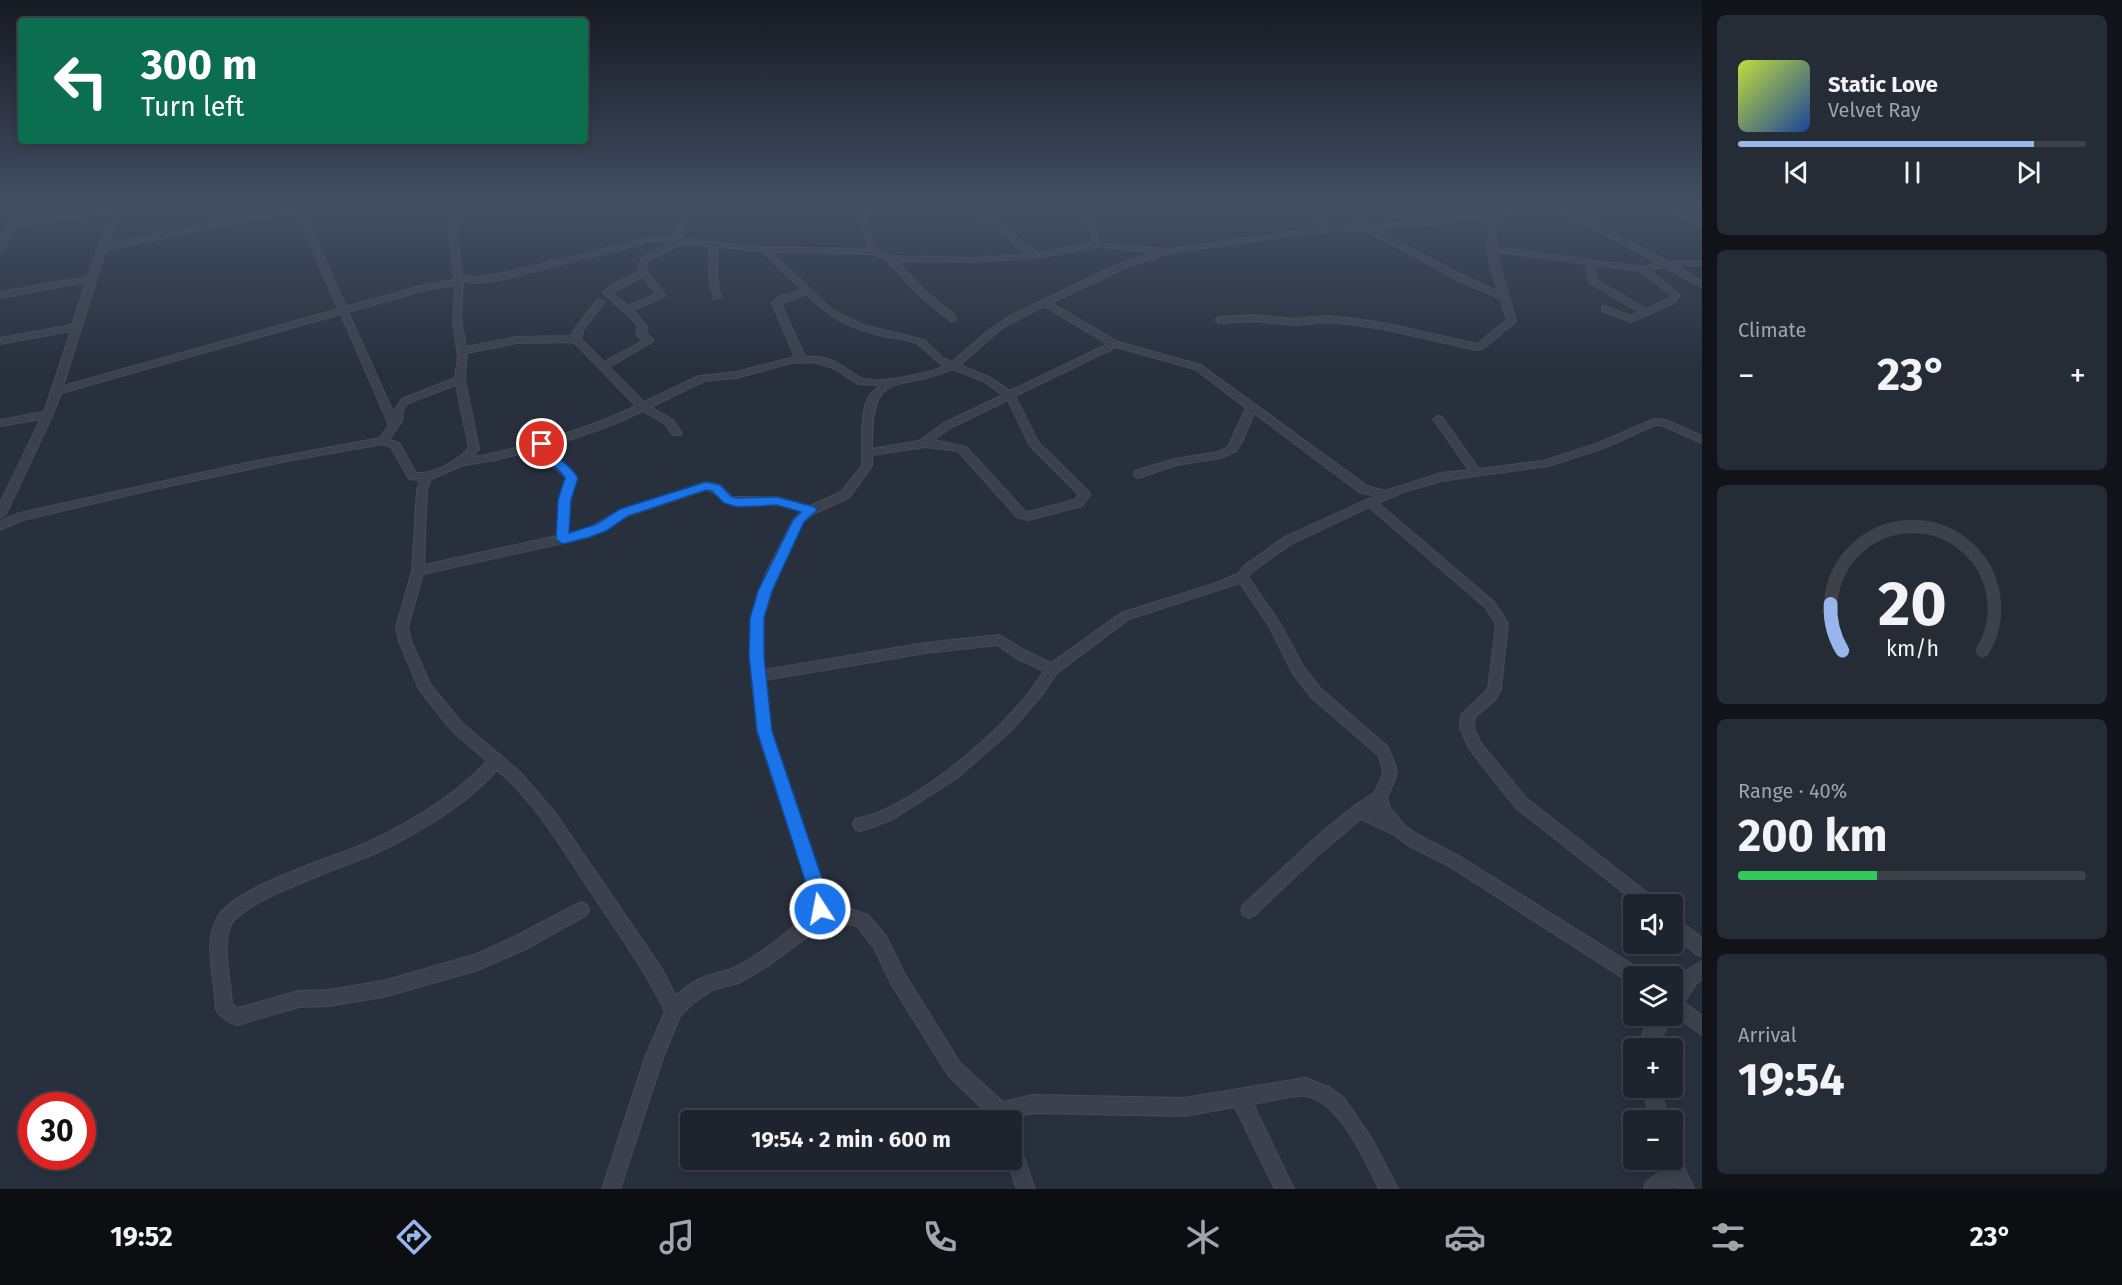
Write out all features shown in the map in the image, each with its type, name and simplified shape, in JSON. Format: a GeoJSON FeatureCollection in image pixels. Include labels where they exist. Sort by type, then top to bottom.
{"type":"FeatureCollection","features":[{"type":"Feature","properties":{"kind":"street"},"geometry":{"type":"LineString","coordinates":[[0,514],[3,497],[48,414],[57,391],[98,258]]}},
{"type":"Feature","properties":{"kind":"street"},"geometry":{"type":"LineString","coordinates":[[322,258],[394,426]]}},
{"type":"Feature","properties":{"kind":"street"},"geometry":{"type":"LineString","coordinates":[[456,258],[459,282],[457,320],[462,351],[460,380],[474,449],[462,462]]}},
{"type":"Feature","properties":{"kind":"street"},"geometry":{"type":"LineString","coordinates":[[57,391],[429,287],[519,273],[574,258]]}},
{"type":"Feature","properties":{"kind":"street"},"geometry":{"type":"LineString","coordinates":[[626,310],[661,295],[644,272],[642,265],[647,258]]}},
{"type":"Feature","properties":{"kind":"street"},"geometry":{"type":"LineString","coordinates":[[713,258],[713,279],[717,297]]}},
{"type":"Feature","properties":{"kind":"street"},"geometry":{"type":"LineString","coordinates":[[774,258],[829,312],[841,320],[858,327],[921,342],[940,360],[986,379],[1010,395],[1034,444],[1085,495],[1084,499],[1028,516],[1021,514],[962,449],[922,443],[866,453]]}},
{"type":"Feature","properties":{"kind":"street"},"geometry":{"type":"LineString","coordinates":[[890,258],[925,296],[952,319]]}},
{"type":"Feature","properties":{"kind":"street"},"geometry":{"type":"LineString","coordinates":[[914,258],[1006,258]]}},
{"type":"Feature","properties":{"kind":"street"},"geometry":{"type":"LineString","coordinates":[[861,382],[894,382],[932,374],[954,365],[998,327],[1111,270],[1141,258]]}},
{"type":"Feature","properties":{"kind":"street"},"geometry":{"type":"LineString","coordinates":[[1424,258],[1464,280],[1503,296]]}},
{"type":"Feature","properties":{"kind":"street"},"geometry":{"type":"LineString","coordinates":[[1219,320],[1253,318],[1295,322],[1326,319],[1349,321],[1477,347],[1512,321],[1503,296],[1494,258]]}},
{"type":"Feature","properties":{"kind":"street"},"geometry":{"type":"LineString","coordinates":[[1567,258],[1643,269],[1664,264],[1702,263]]}},
{"type":"Feature","properties":{"kind":"street"},"geometry":{"type":"LineString","coordinates":[[1653,258],[1702,284]]}},
{"type":"Feature","properties":{"kind":"street"},"geometry":{"type":"LineString","coordinates":[[1595,262],[1590,268],[1593,281],[1646,313]]}},
{"type":"Feature","properties":{"kind":"street"},"geometry":{"type":"LineString","coordinates":[[1605,309],[1631,319],[1671,301],[1676,295],[1643,269]]}},
{"type":"Feature","properties":{"kind":"street"},"geometry":{"type":"LineString","coordinates":[[603,366],[648,341],[641,334],[643,327],[608,291],[644,272]]}},
{"type":"Feature","properties":{"kind":"street"},"geometry":{"type":"LineString","coordinates":[[0,296],[91,279]]}},
{"type":"Feature","properties":{"kind":"street"},"geometry":{"type":"LineString","coordinates":[[801,359],[776,303],[808,291]]}},
{"type":"Feature","properties":{"kind":"street"},"geometry":{"type":"LineString","coordinates":[[576,339],[579,330],[600,302]]}},
{"type":"Feature","properties":{"kind":"street"},"geometry":{"type":"LineString","coordinates":[[1045,303],[1115,344],[1198,367],[1363,489],[1387,495]]}},
{"type":"Feature","properties":{"kind":"street"},"geometry":{"type":"LineString","coordinates":[[0,341],[76,327]]}},
{"type":"Feature","properties":{"kind":"street"},"geometry":{"type":"LineString","coordinates":[[462,351],[516,340],[576,339],[640,404],[669,422],[677,433]]}},
{"type":"Feature","properties":{"kind":"street"},"geometry":{"type":"LineString","coordinates":[[922,443],[948,425],[1115,344]]}},
{"type":"Feature","properties":{"kind":"street"},"geometry":{"type":"LineString","coordinates":[[0,526],[30,515],[273,461],[383,441],[394,445],[413,476],[426,477],[462,462],[496,457],[580,434],[646,407],[702,378],[736,375],[801,359],[814,359],[836,366],[861,382],[872,399]]}},
{"type":"Feature","properties":{"kind":"street"},"geometry":{"type":"LineString","coordinates":[[383,441],[394,426],[398,410],[405,401],[460,380]]}},
{"type":"Feature","properties":{"kind":"street"},"geometry":{"type":"LineString","coordinates":[[611,1189],[654,1058],[674,1010],[686,998],[709,983],[734,977],[762,960],[804,929],[820,909],[817,891],[764,731],[760,676],[756,656],[757,618],[772,573],[799,520],[811,510],[845,495],[867,466],[867,428],[872,399],[877,392],[894,382]]}},
{"type":"Feature","properties":{"kind":"street"},"geometry":{"type":"LineString","coordinates":[[1139,474],[1175,462],[1221,454],[1232,449],[1252,406]]}},
{"type":"Feature","properties":{"kind":"street"},"geometry":{"type":"LineString","coordinates":[[0,423],[48,414]]}},
{"type":"Feature","properties":{"kind":"street"},"geometry":{"type":"LineString","coordinates":[[1438,419],[1476,471]]}},
{"type":"Feature","properties":{"kind":"street"},"geometry":{"type":"LineString","coordinates":[[860,824],[872,822],[893,812],[959,769],[988,746],[1034,696],[1052,669],[1125,616],[1242,577],[1248,569],[1287,541],[1369,503],[1441,477],[1544,464],[1600,446],[1654,422],[1662,422],[1702,440]]}},
{"type":"Feature","properties":{"kind":"street"},"geometry":{"type":"LineString","coordinates":[[542,444],[544,453],[567,470],[572,478],[564,500],[563,539]]}},
{"type":"Feature","properties":{"kind":"street"},"geometry":{"type":"LineString","coordinates":[[426,477],[422,489],[418,571],[402,627],[425,687],[457,727],[516,777],[551,819],[654,972],[674,1010]]}},
{"type":"Feature","properties":{"kind":"street"},"geometry":{"type":"LineString","coordinates":[[418,571],[586,534],[601,528],[624,513],[706,486],[716,488],[728,500],[737,502],[777,501],[811,510]]}},
{"type":"Feature","properties":{"kind":"street"},"geometry":{"type":"LineString","coordinates":[[1363,489],[1369,503],[1490,605],[1502,623],[1497,683],[1493,693],[1468,715],[1467,728],[1475,746],[1521,803],[1637,894]]}},
{"type":"Feature","properties":{"kind":"street"},"geometry":{"type":"LineString","coordinates":[[1242,577],[1274,623],[1298,670],[1316,693],[1383,751],[1389,764],[1390,778],[1380,797],[1359,811],[1306,856],[1249,910]]}},
{"type":"Feature","properties":{"kind":"street"},"geometry":{"type":"LineString","coordinates":[[760,676],[872,656],[999,640],[1022,655],[1052,669]]}},
{"type":"Feature","properties":{"kind":"street"},"geometry":{"type":"LineString","coordinates":[[496,761],[486,774],[461,794],[391,837],[284,884],[230,912],[223,921],[221,932],[220,955],[224,1009],[237,1017],[299,999],[329,998],[383,989],[427,977],[478,962],[522,942],[581,910]]}},
{"type":"Feature","properties":{"kind":"street"},"geometry":{"type":"LineString","coordinates":[[1380,797],[1384,811],[1399,830]]}},
{"type":"Feature","properties":{"kind":"street"},"geometry":{"type":"LineString","coordinates":[[1359,811],[1399,830],[1454,861],[1623,968]]}},
{"type":"Feature","properties":{"kind":"street"},"geometry":{"type":"LineString","coordinates":[[820,909],[835,916],[848,916],[862,920],[880,942],[898,978],[954,1069],[995,1110]]}},
{"type":"Feature","properties":{"kind":"street"},"geometry":{"type":"LineString","coordinates":[[1683,932],[1702,948]]}},
{"type":"Feature","properties":{"kind":"street"},"geometry":{"type":"LineString","coordinates":[[1683,989],[1690,978],[1702,969]]}},
{"type":"Feature","properties":{"kind":"street"},"geometry":{"type":"LineString","coordinates":[[1683,1015],[1702,1027]]}},
{"type":"Feature","properties":{"kind":"street"},"geometry":{"type":"LineString","coordinates":[[1017,1110],[1033,1104],[1184,1107],[1305,1087],[1317,1090],[1337,1103],[1378,1166],[1389,1189]]}},
{"type":"Feature","properties":{"kind":"street"},"geometry":{"type":"LineString","coordinates":[[1240,1098],[1285,1189]]}},
{"type":"Feature","properties":{"kind":"street"},"geometry":{"type":"LineString","coordinates":[[1020,1170],[1026,1189]]}},
{"type":"Feature","properties":{"kind":"street"},"geometry":{"type":"LineString","coordinates":[[1642,1189],[1651,1189],[1678,1174]]}},
{"type":"Feature","properties":{"kind":"route"},"geometry":{"type":"LineString","coordinates":[[542,444],[544,453],[567,470],[572,478],[564,500],[563,539],[586,534],[601,528],[624,513],[706,486],[716,488],[728,500],[737,502],[777,501],[811,510],[799,520],[765,591],[757,618],[756,656],[760,676],[764,731],[820,899],[820,909]]}}]}
